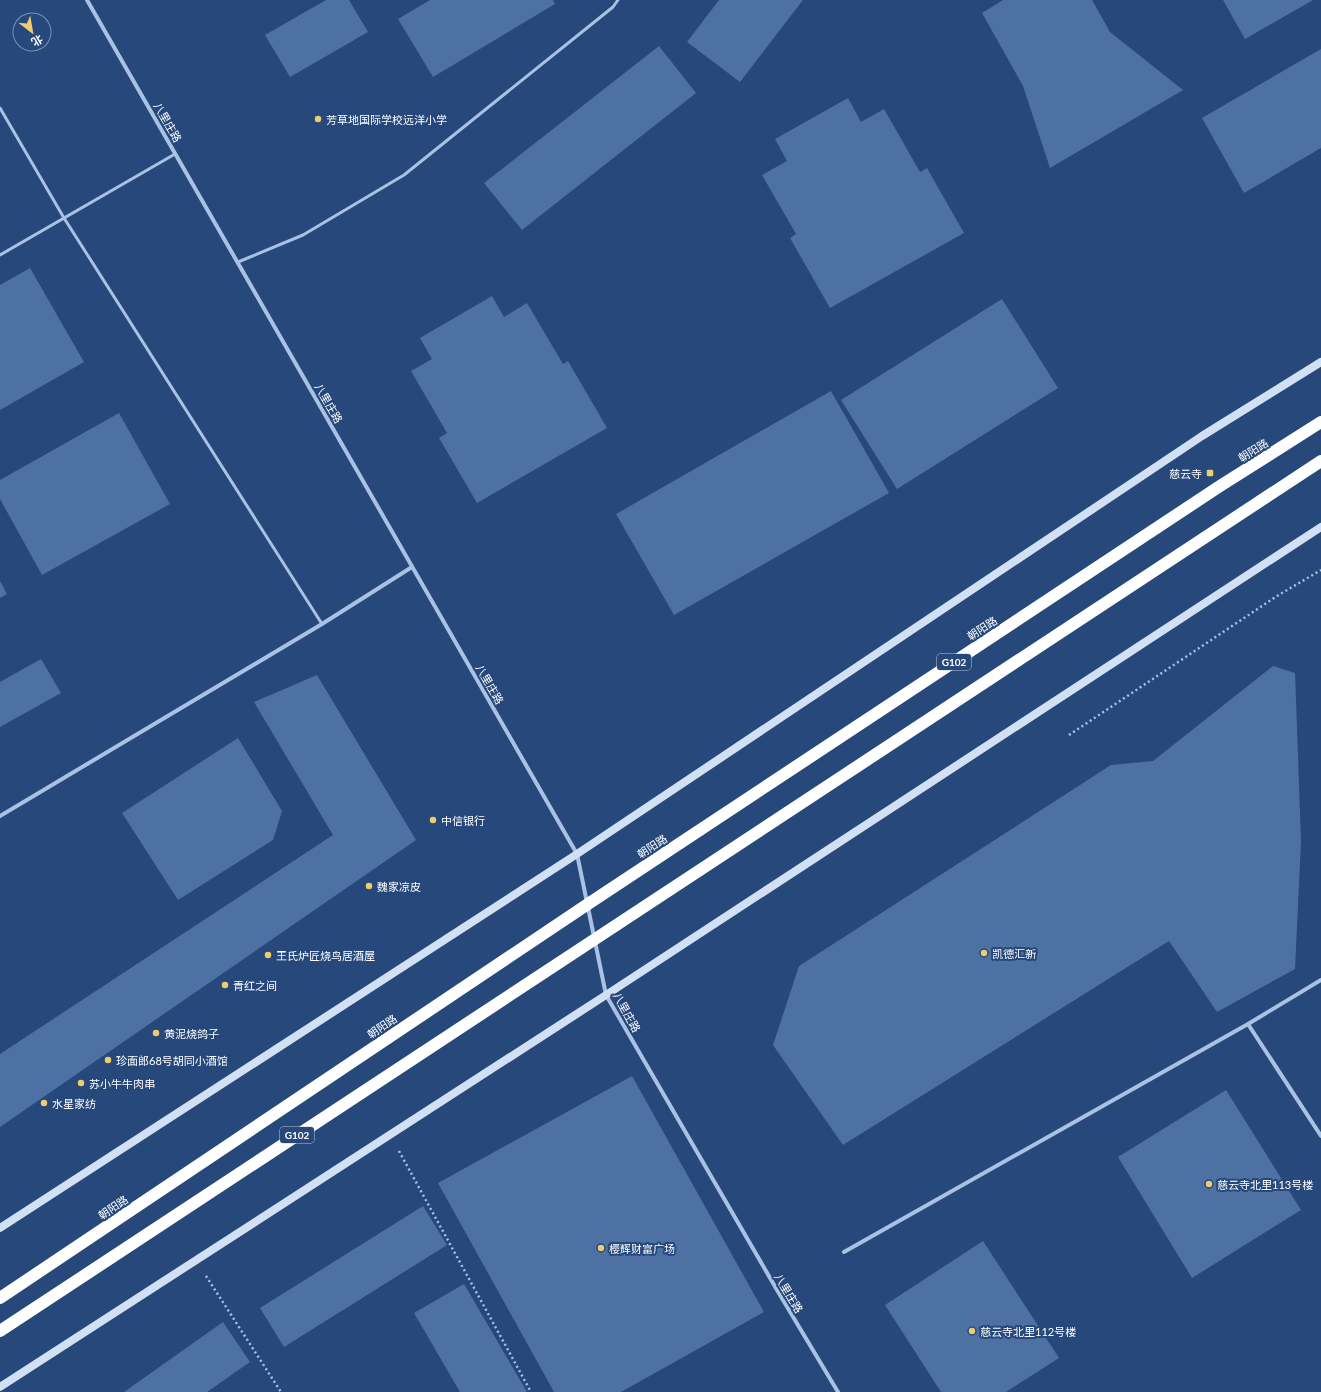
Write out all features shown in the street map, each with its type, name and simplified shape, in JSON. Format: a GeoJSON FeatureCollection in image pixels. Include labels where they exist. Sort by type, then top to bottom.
{"type":"FeatureCollection","features":[{"type":"Feature","properties":{"kind":"highway","name":"朝阳路"},"geometry":{"type":"LineString","coordinates":[[0,1298],[588,904],[1214,490],[1321,422]]}},
{"type":"Feature","properties":{"kind":"highway","name":"G102"},"geometry":{"type":"LineString","coordinates":[[0,1331],[1321,461]]}},
{"type":"Feature","properties":{"kind":"street","name":"八里庄路"},"geometry":{"type":"LineString","coordinates":[[87,0],[577,854],[606,994],[777,1290],[838,1392]]}},
{"type":"Feature","properties":{"kind":"street"},"geometry":{"type":"LineString","coordinates":[[0,1228],[577,854],[1195,440],[1321,362]]}},
{"type":"Feature","properties":{"kind":"street"},"geometry":{"type":"LineString","coordinates":[[0,1387],[606,994],[1321,527]]}},
{"type":"Feature","properties":{"kind":"street"},"geometry":{"type":"LineString","coordinates":[[0,816],[322,624],[412,567]]}},
{"type":"Feature","properties":{"kind":"street"},"geometry":{"type":"LineString","coordinates":[[844,1252],[1248,1024],[1321,980]]}},
{"type":"Feature","properties":{"kind":"street"},"geometry":{"type":"LineString","coordinates":[[1248,1024],[1321,1136]]}},
{"type":"Feature","properties":{"kind":"lane"},"geometry":{"type":"LineString","coordinates":[[238,262],[303,235],[404,175],[612,7],[618,0]]}},
{"type":"Feature","properties":{"kind":"lane"},"geometry":{"type":"LineString","coordinates":[[0,108],[64,218],[322,624]]}},
{"type":"Feature","properties":{"kind":"lane"},"geometry":{"type":"LineString","coordinates":[[0,255],[175,154]]}},
{"type":"Feature","properties":{"kind":"path"},"geometry":{"type":"LineString","coordinates":[[1069,735],[1277,596],[1321,570]]}},
{"type":"Feature","properties":{"kind":"path"},"geometry":{"type":"LineString","coordinates":[[390,1134],[531,1392]]}},
{"type":"Feature","properties":{"kind":"path"},"geometry":{"type":"LineString","coordinates":[[196,1260],[281,1392]]}},
{"type":"Feature","properties":{"kind":"building"},"geometry":{"type":"Polygon","coordinates":[[[326,0],[349,0],[368,32],[290,77],[265,35],[326,0]]]}},
{"type":"Feature","properties":{"kind":"building"},"geometry":{"type":"Polygon","coordinates":[[[430,0],[553,0],[555,4],[433,77],[398,19],[430,0]]]}},
{"type":"Feature","properties":{"kind":"building"},"geometry":{"type":"Polygon","coordinates":[[[719,0],[803,0],[740,82],[687,42],[719,0]]]}},
{"type":"Feature","properties":{"kind":"building"},"geometry":{"type":"Polygon","coordinates":[[[1003,0],[1092,0],[1110,32],[1183,90],[1050,168],[1023,86],[982,13],[1003,0]]]}},
{"type":"Feature","properties":{"kind":"building"},"geometry":{"type":"Polygon","coordinates":[[[1223,0],[1313,0],[1245,39],[1223,0]]]}},
{"type":"Feature","properties":{"kind":"building"},"geometry":{"type":"Polygon","coordinates":[[[659,46],[696,93],[522,230],[484,183],[659,46]]]}},
{"type":"Feature","properties":{"kind":"building"},"geometry":{"type":"Polygon","coordinates":[[[1321,49],[1321,148],[1244,193],[1202,118],[1321,49]]]}},
{"type":"Feature","properties":{"kind":"building"},"geometry":{"type":"Polygon","coordinates":[[[848,98],[861,122],[884,109],[920,172],[927,168],[964,233],[830,308],[790,238],[796,234],[762,175],[787,161],[775,139],[848,98]]]}},
{"type":"Feature","properties":{"kind":"building"},"geometry":{"type":"Polygon","coordinates":[[[30,268],[84,362],[0,410],[0,285],[30,268]]]}},
{"type":"Feature","properties":{"kind":"building"},"geometry":{"type":"Polygon","coordinates":[[[492,296],[504,317],[527,303],[563,364],[568,361],[607,428],[477,503],[439,438],[447,433],[411,371],[432,359],[420,338],[492,296]]]}},
{"type":"Feature","properties":{"kind":"building"},"geometry":{"type":"Polygon","coordinates":[[[1002,299],[1058,388],[897,489],[841,400],[1002,299]]]}},
{"type":"Feature","properties":{"kind":"building"},"geometry":{"type":"Polygon","coordinates":[[[831,391],[889,493],[674,615],[616,514],[831,391]]]}},
{"type":"Feature","properties":{"kind":"building"},"geometry":{"type":"Polygon","coordinates":[[[119,413],[170,504],[42,575],[0,499],[0,480],[119,413]]]}},
{"type":"Feature","properties":{"kind":"building"},"geometry":{"type":"Polygon","coordinates":[[[0,581],[7,594],[0,598],[0,581]]]}},
{"type":"Feature","properties":{"kind":"building"},"geometry":{"type":"Polygon","coordinates":[[[41,659],[61,693],[0,727],[0,682],[41,659]]]}},
{"type":"Feature","properties":{"kind":"building","name":"凯德汇新"},"geometry":{"type":"Polygon","coordinates":[[[1273,666],[1295,673],[1301,841],[1295,969],[1217,1012],[1169,941],[843,1145],[773,1045],[799,966],[1111,765],[1153,761],[1273,666]]]}},
{"type":"Feature","properties":{"kind":"building"},"geometry":{"type":"Polygon","coordinates":[[[317,675],[416,840],[0,1127],[0,1054],[333,835],[254,702],[317,675]]]}},
{"type":"Feature","properties":{"kind":"building"},"geometry":{"type":"Polygon","coordinates":[[[238,738],[282,811],[273,840],[178,900],[122,813],[238,738]]]}},
{"type":"Feature","properties":{"kind":"building","name":"樱辉财富广场"},"geometry":{"type":"Polygon","coordinates":[[[632,1076],[764,1312],[621,1392],[554,1392],[438,1183],[632,1076]]]}},
{"type":"Feature","properties":{"kind":"building","name":"慈云寺北里113号楼"},"geometry":{"type":"Polygon","coordinates":[[[1226,1090],[1301,1210],[1192,1278],[1118,1157],[1226,1090]]]}},
{"type":"Feature","properties":{"kind":"building"},"geometry":{"type":"Polygon","coordinates":[[[423,1206],[447,1245],[284,1347],[260,1308],[423,1206]]]}},
{"type":"Feature","properties":{"kind":"building","name":"慈云寺北里112号楼"},"geometry":{"type":"Polygon","coordinates":[[[983,1241],[1059,1358],[1006,1392],[941,1392],[885,1305],[983,1241]]]}},
{"type":"Feature","properties":{"kind":"building"},"geometry":{"type":"Polygon","coordinates":[[[464,1284],[527,1392],[460,1392],[414,1313],[464,1284]]]}},
{"type":"Feature","properties":{"kind":"building"},"geometry":{"type":"Polygon","coordinates":[[[223,1322],[250,1362],[207,1392],[124,1392],[223,1322]]]}},
{"type":"Feature","properties":{"kind":"place","name":"芳草地国际学校远洋小学"},"geometry":{"type":"Point","coordinates":[318,119]}},
{"type":"Feature","properties":{"kind":"place","name":"慈云寺"},"geometry":{"type":"Point","coordinates":[1210,473]}},
{"type":"Feature","properties":{"kind":"place","name":"中信银行"},"geometry":{"type":"Point","coordinates":[433,820]}},
{"type":"Feature","properties":{"kind":"place","name":"魏家凉皮"},"geometry":{"type":"Point","coordinates":[369,886]}},
{"type":"Feature","properties":{"kind":"place","name":"凯德汇新"},"geometry":{"type":"Point","coordinates":[984,953]}},
{"type":"Feature","properties":{"kind":"place","name":"王氏炉匠烧鸟居酒屋"},"geometry":{"type":"Point","coordinates":[268,955]}},
{"type":"Feature","properties":{"kind":"place","name":"青红之间"},"geometry":{"type":"Point","coordinates":[225,985]}},
{"type":"Feature","properties":{"kind":"place","name":"黄泥烧鸽子"},"geometry":{"type":"Point","coordinates":[156,1033]}},
{"type":"Feature","properties":{"kind":"place","name":"珍面郎68号胡同小酒馆"},"geometry":{"type":"Point","coordinates":[108,1060]}},
{"type":"Feature","properties":{"kind":"place","name":"苏小牛牛肉串"},"geometry":{"type":"Point","coordinates":[81,1083]}},
{"type":"Feature","properties":{"kind":"place","name":"水星家纺"},"geometry":{"type":"Point","coordinates":[44,1103]}},
{"type":"Feature","properties":{"kind":"place","name":"慈云寺北里113号楼"},"geometry":{"type":"Point","coordinates":[1209,1184]}},
{"type":"Feature","properties":{"kind":"place","name":"樱辉财富广场"},"geometry":{"type":"Point","coordinates":[601,1248]}},
{"type":"Feature","properties":{"kind":"place","name":"慈云寺北里112号楼"},"geometry":{"type":"Point","coordinates":[972,1331]}}]}
